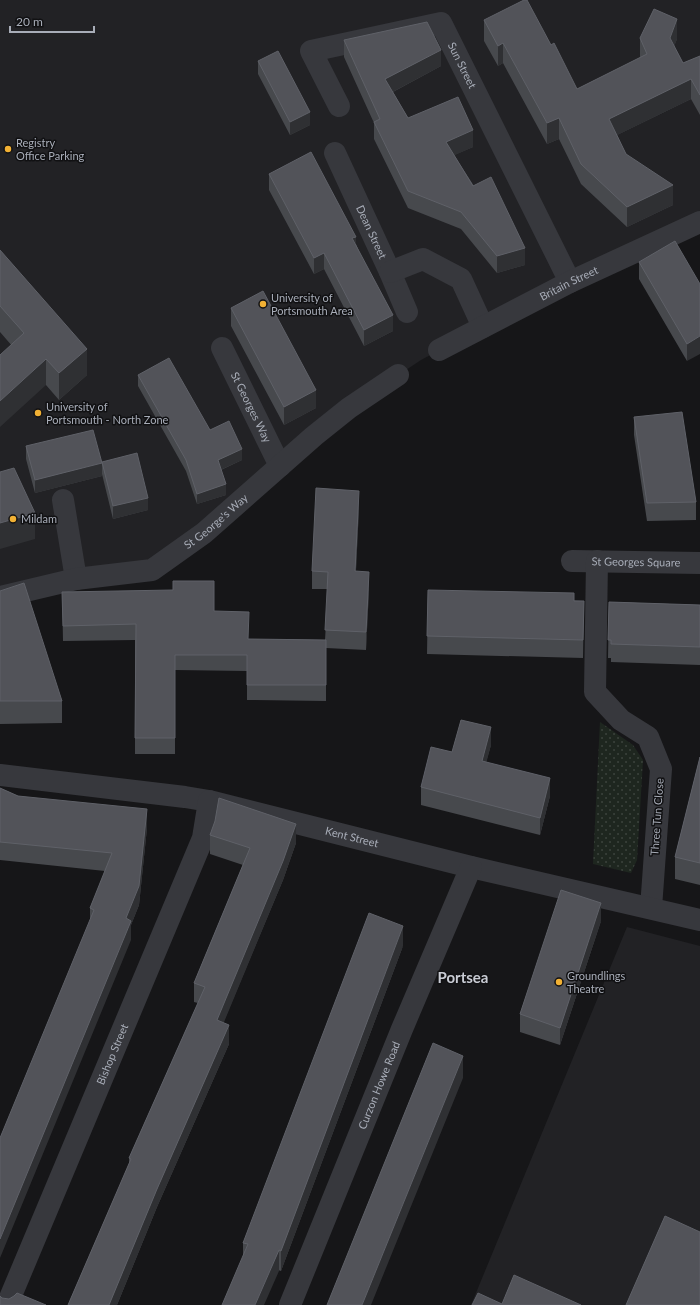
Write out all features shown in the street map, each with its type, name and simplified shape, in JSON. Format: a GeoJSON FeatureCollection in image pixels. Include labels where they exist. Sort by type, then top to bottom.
{"type":"FeatureCollection","features":[{"type":"Feature","properties":{"kind":"street","name":"Sun Street"},"geometry":{"type":"LineString","coordinates":[[339,106],[311,51],[441,23],[570,282]]}},
{"type":"Feature","properties":{"kind":"street","name":"Dean Street"},"geometry":{"type":"LineString","coordinates":[[335,153],[407,312]]}},
{"type":"Feature","properties":{"kind":"street","name":"Britain Street"},"geometry":{"type":"LineString","coordinates":[[439,350],[570,282],[700,222]]}},
{"type":"Feature","properties":{"kind":"street"},"geometry":{"type":"LineString","coordinates":[[390,272],[423,259],[461,278],[483,327]]}},
{"type":"Feature","properties":{"kind":"street","name":"St Georges Way"},"geometry":{"type":"LineString","coordinates":[[222,348],[280,466]]}},
{"type":"Feature","properties":{"kind":"street","name":"St George's Way"},"geometry":{"type":"LineString","coordinates":[[0,597],[76,579],[152,570],[204,533],[314,436],[349,408],[398,375]]}},
{"type":"Feature","properties":{"kind":"street"},"geometry":{"type":"LineString","coordinates":[[64,500],[76,579]]}},
{"type":"Feature","properties":{"kind":"street","name":"St Georges Square"},"geometry":{"type":"LineString","coordinates":[[572,561],[700,562]]}},
{"type":"Feature","properties":{"kind":"street","name":"Three Tun Close"},"geometry":{"type":"LineString","coordinates":[[597,561],[595,692],[621,720],[648,737],[660,769],[651,908]]}},
{"type":"Feature","properties":{"kind":"street","name":"Kent Street"},"geometry":{"type":"LineString","coordinates":[[0,775],[185,796],[472,867],[700,920]]}},
{"type":"Feature","properties":{"kind":"street","name":"Bishop Street"},"geometry":{"type":"LineString","coordinates":[[7,1305],[203,838],[209,801]]}},
{"type":"Feature","properties":{"kind":"street","name":"Curzon Howe Road"},"geometry":{"type":"LineString","coordinates":[[290,1305],[402,1029],[472,867]]}},
{"type":"Feature","properties":{"kind":"shaded area","name":"University of Portsmouth Area"},"geometry":{"type":"Polygon","coordinates":[[[0,0],[700,0],[700,222],[483,327],[421,360],[349,408],[152,570],[0,597],[0,0]]]}},
{"type":"Feature","properties":{"kind":"shaded area"},"geometry":{"type":"Polygon","coordinates":[[[600,722],[633,745],[643,760],[637,860],[631,873],[593,864],[600,722]]]}},
{"type":"Feature","properties":{"kind":"shaded area"},"geometry":{"type":"Polygon","coordinates":[[[627,927],[700,946],[700,1305],[471,1305],[627,927]]]}},
{"type":"Feature","properties":{"kind":"building"},"geometry":{"type":"Polygon","coordinates":[[[524,0],[527,0],[551,45],[554,43],[577,89],[647,54],[640,38],[654,9],[677,19],[670,38],[683,63],[700,56],[700,95],[691,79],[609,119],[626,154],[673,185],[627,207],[581,164],[559,118],[547,123],[503,43],[498,46],[484,20],[524,0]]]}},
{"type":"Feature","properties":{"kind":"building"},"geometry":{"type":"Polygon","coordinates":[[[427,22],[441,50],[385,79],[408,118],[458,97],[473,130],[446,142],[473,186],[491,177],[525,248],[497,256],[461,212],[408,191],[374,122],[380,119],[344,40],[427,22]]]}},
{"type":"Feature","properties":{"kind":"building"},"geometry":{"type":"Polygon","coordinates":[[[278,51],[310,112],[290,122],[258,61],[278,51]]]}},
{"type":"Feature","properties":{"kind":"building"},"geometry":{"type":"Polygon","coordinates":[[[311,152],[356,237],[352,238],[393,315],[364,330],[324,253],[314,258],[269,174],[311,152]]]}},
{"type":"Feature","properties":{"kind":"building"},"geometry":{"type":"Polygon","coordinates":[[[675,241],[700,284],[700,336],[687,344],[639,262],[675,241]]]}},
{"type":"Feature","properties":{"kind":"building"},"geometry":{"type":"Polygon","coordinates":[[[0,250],[87,349],[59,373],[46,359],[0,401],[0,355],[24,333],[0,306],[0,250]]]}},
{"type":"Feature","properties":{"kind":"building"},"geometry":{"type":"Polygon","coordinates":[[[263,291],[316,390],[284,407],[231,308],[263,291]]]}},
{"type":"Feature","properties":{"kind":"building"},"geometry":{"type":"Polygon","coordinates":[[[169,358],[210,430],[229,421],[242,449],[218,460],[226,484],[197,494],[186,460],[138,375],[169,358]]]}},
{"type":"Feature","properties":{"kind":"building"},"geometry":{"type":"Polygon","coordinates":[[[682,412],[696,502],[647,503],[634,417],[682,412]]]}},
{"type":"Feature","properties":{"kind":"building"},"geometry":{"type":"Polygon","coordinates":[[[93,430],[102,463],[35,480],[26,446],[93,430]]]}},
{"type":"Feature","properties":{"kind":"building"},"geometry":{"type":"Polygon","coordinates":[[[137,453],[148,498],[113,506],[102,462],[137,453]]]}},
{"type":"Feature","properties":{"kind":"building"},"geometry":{"type":"Polygon","coordinates":[[[14,468],[35,513],[0,523],[0,472],[14,468]]]}},
{"type":"Feature","properties":{"kind":"building"},"geometry":{"type":"Polygon","coordinates":[[[316,488],[359,491],[355,571],[369,572],[366,632],[325,630],[328,572],[312,571],[316,488]]]}},
{"type":"Feature","properties":{"kind":"building"},"geometry":{"type":"Polygon","coordinates":[[[173,581],[214,581],[214,611],[249,612],[248,639],[326,640],[326,685],[247,685],[247,655],[175,655],[175,738],[135,738],[136,624],[63,626],[62,592],[173,590],[173,581]]]}},
{"type":"Feature","properties":{"kind":"building"},"geometry":{"type":"Polygon","coordinates":[[[24,583],[62,701],[0,701],[0,591],[24,583]]]}},
{"type":"Feature","properties":{"kind":"building"},"geometry":{"type":"Polygon","coordinates":[[[428,590],[574,593],[574,601],[584,601],[583,640],[427,636],[428,590]]]}},
{"type":"Feature","properties":{"kind":"building"},"geometry":{"type":"Polygon","coordinates":[[[609,602],[700,605],[700,647],[611,644],[611,640],[608,640],[609,602]]]}},
{"type":"Feature","properties":{"kind":"building"},"geometry":{"type":"Polygon","coordinates":[[[461,720],[491,727],[482,761],[550,778],[540,818],[421,787],[431,747],[452,752],[461,720]]]}},
{"type":"Feature","properties":{"kind":"building"},"geometry":{"type":"Polygon","coordinates":[[[700,757],[700,863],[675,857],[700,757]]]}},
{"type":"Feature","properties":{"kind":"building"},"geometry":{"type":"Polygon","coordinates":[[[0,788],[18,796],[147,809],[139,886],[126,918],[131,921],[0,1239],[0,1138],[94,910],[90,908],[112,853],[0,842],[0,788]]]}},
{"type":"Feature","properties":{"kind":"building"},"geometry":{"type":"Polygon","coordinates":[[[219,798],[296,824],[283,861],[217,1020],[229,1025],[157,1189],[109,1305],[68,1305],[131,1159],[129,1158],[205,987],[194,983],[250,848],[210,835],[215,821],[219,798]]]}},
{"type":"Feature","properties":{"kind":"building","name":"Groundlings Theatre"},"geometry":{"type":"Polygon","coordinates":[[[561,890],[601,903],[560,1028],[520,1014],[561,890]]]}},
{"type":"Feature","properties":{"kind":"building"},"geometry":{"type":"Polygon","coordinates":[[[369,913],[403,926],[281,1251],[279,1250],[255,1305],[222,1305],[248,1244],[243,1243],[369,913]]]}},
{"type":"Feature","properties":{"kind":"building"},"geometry":{"type":"Polygon","coordinates":[[[433,1043],[463,1056],[362,1305],[327,1305],[433,1043]]]}},
{"type":"Feature","properties":{"kind":"building"},"geometry":{"type":"Polygon","coordinates":[[[665,1216],[700,1232],[700,1305],[626,1305],[665,1216]]]}},
{"type":"Feature","properties":{"kind":"building"},"geometry":{"type":"Polygon","coordinates":[[[514,1275],[581,1305],[472,1305],[478,1293],[502,1304],[514,1275]]]}},
{"type":"Feature","properties":{"kind":"building"},"geometry":{"type":"Polygon","coordinates":[[[17,1293],[46,1305],[0,1305],[0,1296],[2,1298],[9,1299],[17,1293]]]}},
{"type":"Feature","properties":{"kind":"place","name":"Registry Office Parking"},"geometry":{"type":"Point","coordinates":[8,149]}},
{"type":"Feature","properties":{"kind":"place","name":"University of Portsmouth Area"},"geometry":{"type":"Point","coordinates":[263,304]}},
{"type":"Feature","properties":{"kind":"place","name":"University of Portsmouth - North Zone"},"geometry":{"type":"Point","coordinates":[38,413]}},
{"type":"Feature","properties":{"kind":"place","name":"Mildam"},"geometry":{"type":"Point","coordinates":[13,519]}},
{"type":"Feature","properties":{"kind":"place","name":"Groundlings Theatre"},"geometry":{"type":"Point","coordinates":[559,982]}},
{"type":"Feature","properties":{"kind":"district","name":"Portsea"},"geometry":{"type":"Point","coordinates":[463,978]}}]}
